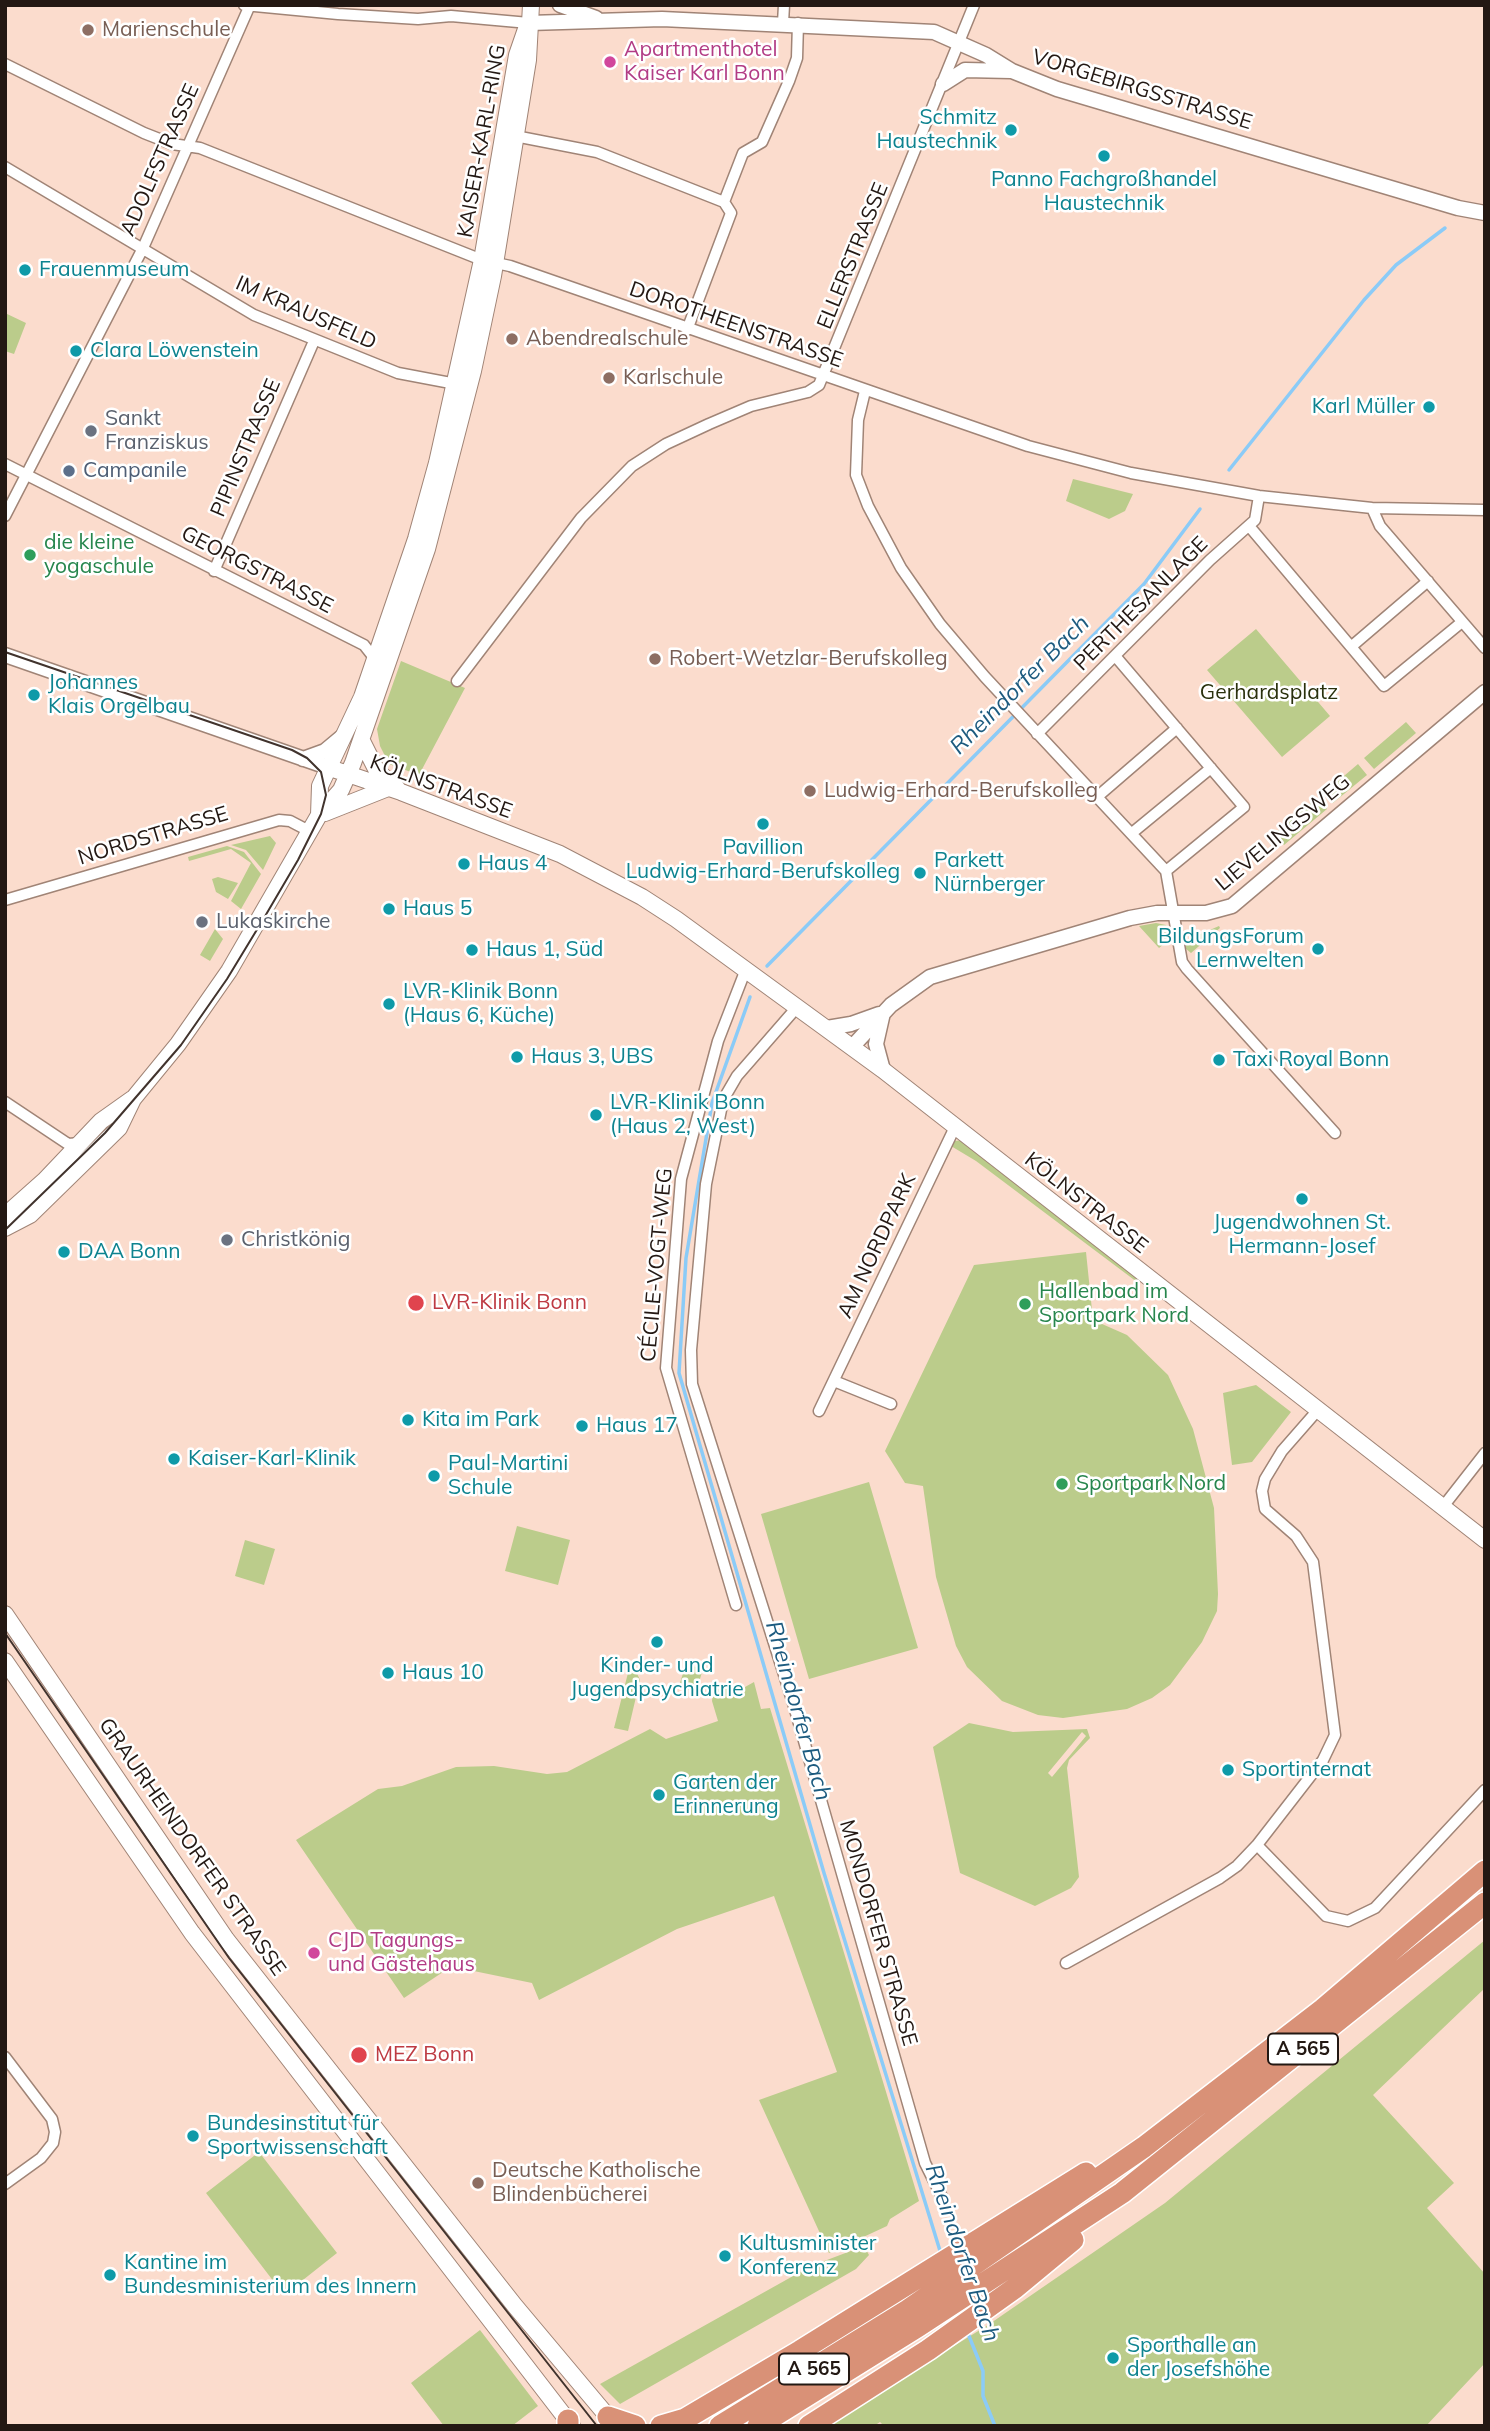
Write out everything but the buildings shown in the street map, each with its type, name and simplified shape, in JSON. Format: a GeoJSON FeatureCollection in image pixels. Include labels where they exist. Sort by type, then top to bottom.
{"type":"FeatureCollection","features":[{"type":"Feature","properties":{"kind":"highway","name":"A 565"},"geometry":{"type":"LineString","coordinates":[[758,2426],[999,2262],[1313,2016],[1485,1871]]}},
{"type":"Feature","properties":{"kind":"highway","name":"A 565"},"geometry":{"type":"LineString","coordinates":[[999,2262],[1102,2216],[1122,2193],[1485,1903]]}},
{"type":"Feature","properties":{"kind":"highway"},"geometry":{"type":"LineString","coordinates":[[661,2426],[681,2422],[899,2287],[999,2262]]}},
{"type":"Feature","properties":{"kind":"highway"},"geometry":{"type":"LineString","coordinates":[[809,2426],[928,2350],[999,2262]]}},
{"type":"Feature","properties":{"kind":"highway","name":"A 565"},"geometry":{"type":"LineString","coordinates":[[720,2426],[912,2319]]}},
{"type":"Feature","properties":{"kind":"highway"},"geometry":{"type":"LineString","coordinates":[[611,2421],[635,2426]]}},
{"type":"Feature","properties":{"kind":"main road"},"geometry":{"type":"LineString","coordinates":[[528,23],[531,5]]}},
{"type":"Feature","properties":{"kind":"main road","name":"KAISER-KARL-RING"},"geometry":{"type":"LineString","coordinates":[[319,816],[320,786],[349,730],[416,539],[488,261],[528,60],[528,23]]}},
{"type":"Feature","properties":{"kind":"main road","name":"KAISER-KARL-RING"},"geometry":{"type":"LineString","coordinates":[[5,1228],[30,1215],[119,1128],[133,1099],[212,997],[319,816],[345,780],[362,741],[427,549],[474,371],[517,55],[528,23]]}},
{"type":"Feature","properties":{"kind":"main road"},"geometry":{"type":"LineString","coordinates":[[319,816],[395,790],[377,771],[362,741]]}},
{"type":"Feature","properties":{"kind":"main road"},"geometry":{"type":"LineString","coordinates":[[339,750],[340,767],[345,780]]}},
{"type":"Feature","properties":{"kind":"main road","name":"KÖLNSTRASSE"},"geometry":{"type":"LineString","coordinates":[[330,768],[345,780],[395,790],[560,854],[642,897],[798,1006],[883,1070],[1485,1540]]}},
{"type":"Feature","properties":{"kind":"main road","name":"KAISER-KARL-RING"},"geometry":{"type":"LineString","coordinates":[[5,1220],[9,1212],[101,1121],[133,1099]]}},
{"type":"Feature","properties":{"kind":"main road","name":"GRAURHEINDORFER STRASSE"},"geometry":{"type":"LineString","coordinates":[[5,1614],[226,1939],[515,2306],[611,2421]]}},
{"type":"Feature","properties":{"kind":"main road"},"geometry":{"type":"LineString","coordinates":[[5,1661],[192,1933],[570,2424]]}},
{"type":"Feature","properties":{"kind":"street"},"geometry":{"type":"LineString","coordinates":[[560,5],[608,21]]}},
{"type":"Feature","properties":{"kind":"street"},"geometry":{"type":"LineString","coordinates":[[724,202],[743,153],[762,142],[797,58],[784,5]]}},
{"type":"Feature","properties":{"kind":"street","name":"ELLERSTRASSE"},"geometry":{"type":"LineString","coordinates":[[824,376],[974,5]]}},
{"type":"Feature","properties":{"kind":"street","name":"VORGEBIRGSSTRASSE"},"geometry":{"type":"LineString","coordinates":[[247,6],[418,19],[451,16],[528,23],[662,19],[790,23],[934,32],[1012,71],[1108,105],[1458,208],[1485,213]]}},
{"type":"Feature","properties":{"kind":"street","name":"ADOLFSTRASSE"},"geometry":{"type":"LineString","coordinates":[[5,516],[143,248],[189,147],[247,6]]}},
{"type":"Feature","properties":{"kind":"street","name":"DOROTHEENSTRASSE"},"geometry":{"type":"LineString","coordinates":[[5,64],[144,133],[200,148],[488,261],[1062,456],[1162,480],[1259,496],[1372,508],[1485,510]]}},
{"type":"Feature","properties":{"kind":"street"},"geometry":{"type":"LineString","coordinates":[[943,84],[965,70],[1012,71]]}},
{"type":"Feature","properties":{"kind":"street"},"geometry":{"type":"LineString","coordinates":[[515,136],[597,152],[724,202],[731,213],[687,330]]}},
{"type":"Feature","properties":{"kind":"street","name":"IM KRAUSFELD"},"geometry":{"type":"LineString","coordinates":[[5,167],[254,315],[398,373],[434,382],[456,384]]}},
{"type":"Feature","properties":{"kind":"street","name":"PIPINSTRASSE"},"geometry":{"type":"LineString","coordinates":[[215,570],[314,341]]}},
{"type":"Feature","properties":{"kind":"street"},"geometry":{"type":"LineString","coordinates":[[457,681],[565,536],[610,485],[632,466],[666,444],[751,406],[813,389],[824,376]]}},
{"type":"Feature","properties":{"kind":"street"},"geometry":{"type":"LineString","coordinates":[[865,391],[854,460],[863,497],[921,598],[1024,720],[1166,871],[1182,962],[1335,1133]]}},
{"type":"Feature","properties":{"kind":"street","name":"GEORGSTRASSE"},"geometry":{"type":"LineString","coordinates":[[5,464],[364,645],[375,659]]}},
{"type":"Feature","properties":{"kind":"street"},"geometry":{"type":"LineString","coordinates":[[1259,496],[1255,520],[1249,526],[1384,686],[1462,622]]}},
{"type":"Feature","properties":{"kind":"street"},"geometry":{"type":"LineString","coordinates":[[1372,508],[1380,526],[1485,648]]}},
{"type":"Feature","properties":{"kind":"street","name":"PERTHESANLAGE"},"geometry":{"type":"LineString","coordinates":[[1037,734],[1210,560],[1249,526]]}},
{"type":"Feature","properties":{"kind":"street"},"geometry":{"type":"LineString","coordinates":[[1352,646],[1428,581]]}},
{"type":"Feature","properties":{"kind":"street","name":"KÖLNSTRASSE"},"geometry":{"type":"LineString","coordinates":[[5,655],[330,768]]}},
{"type":"Feature","properties":{"kind":"street"},"geometry":{"type":"LineString","coordinates":[[1116,657],[1244,807],[1166,871]]}},
{"type":"Feature","properties":{"kind":"street","name":"LIEVELINGSWEG"},"geometry":{"type":"LineString","coordinates":[[852,1047],[884,1012],[930,977],[1129,918],[1175,912],[1206,913],[1232,906],[1485,692]]}},
{"type":"Feature","properties":{"kind":"street"},"geometry":{"type":"LineString","coordinates":[[1097,797],[1177,728]]}},
{"type":"Feature","properties":{"kind":"street"},"geometry":{"type":"LineString","coordinates":[[303,758],[325,751],[349,730]]}},
{"type":"Feature","properties":{"kind":"street"},"geometry":{"type":"LineString","coordinates":[[1132,833],[1211,768]]}},
{"type":"Feature","properties":{"kind":"street","name":"NORDSTRASSE"},"geometry":{"type":"LineString","coordinates":[[5,900],[279,820],[289,821],[311,832]]}},
{"type":"Feature","properties":{"kind":"street","name":"CÉCILE-VOGT-WEG"},"geometry":{"type":"LineString","coordinates":[[736,1605],[671,1394],[666,1368],[681,1179],[714,1051],[746,969]]}},
{"type":"Feature","properties":{"kind":"street","name":"MONDORFER STRASSE"},"geometry":{"type":"LineString","coordinates":[[798,1006],[737,1076],[723,1100],[706,1184],[691,1350],[692,1384],[794,1706],[925,2163],[942,2197]]}},
{"type":"Feature","properties":{"kind":"street"},"geometry":{"type":"LineString","coordinates":[[827,1028],[851,1024],[884,1012]]}},
{"type":"Feature","properties":{"kind":"street"},"geometry":{"type":"LineString","coordinates":[[883,1070],[876,1045],[884,1012]]}},
{"type":"Feature","properties":{"kind":"street"},"geometry":{"type":"LineString","coordinates":[[5,1101],[68,1144],[81,1143]]}},
{"type":"Feature","properties":{"kind":"street","name":"AM NORDPARK"},"geometry":{"type":"LineString","coordinates":[[819,1410],[955,1127]]}},
{"type":"Feature","properties":{"kind":"street"},"geometry":{"type":"LineString","coordinates":[[834,1381],[891,1404]]}},
{"type":"Feature","properties":{"kind":"street"},"geometry":{"type":"LineString","coordinates":[[1066,1963],[1237,1867],[1257,1846],[1331,1747],[1335,1735],[1334,1713],[1313,1562],[1296,1536],[1265,1509],[1262,1490],[1265,1479],[1282,1451],[1317,1411]]}},
{"type":"Feature","properties":{"kind":"street"},"geometry":{"type":"LineString","coordinates":[[1442,1508],[1485,1454]]}},
{"type":"Feature","properties":{"kind":"street"},"geometry":{"type":"LineString","coordinates":[[1257,1846],[1326,1916],[1348,1921],[1375,1908],[1485,1790]]}},
{"type":"Feature","properties":{"kind":"street"},"geometry":{"type":"LineString","coordinates":[[5,2057],[52,2119],[55,2132],[53,2143],[41,2158],[5,2184]]}},
{"type":"Feature","properties":{"kind":"green space"},"geometry":{"type":"Polygon","coordinates":[[[5,313],[26,323],[14,354],[5,351],[5,313]]]}},
{"type":"Feature","properties":{"kind":"green space"},"geometry":{"type":"Polygon","coordinates":[[[1073,479],[1133,494],[1125,511],[1109,519],[1066,501],[1073,479]]]}},
{"type":"Feature","properties":{"kind":"green space","name":"Gerhardsplatz"},"geometry":{"type":"Polygon","coordinates":[[[1256,629],[1330,716],[1282,757],[1207,670],[1256,629]]]}},
{"type":"Feature","properties":{"kind":"green space"},"geometry":{"type":"Polygon","coordinates":[[[401,661],[465,688],[419,775],[389,764],[380,746],[377,729],[401,661]]]}},
{"type":"Feature","properties":{"kind":"green space"},"geometry":{"type":"Polygon","coordinates":[[[1406,722],[1416,733],[1374,769],[1364,758],[1406,722]]]}},
{"type":"Feature","properties":{"kind":"green space"},"geometry":{"type":"Polygon","coordinates":[[[1358,764],[1367,775],[1333,803],[1324,793],[1358,764]]]}},
{"type":"Feature","properties":{"kind":"green space"},"geometry":{"type":"Polygon","coordinates":[[[1317,798],[1327,809],[1284,845],[1274,834],[1317,798]]]}},
{"type":"Feature","properties":{"kind":"green space"},"geometry":{"type":"Polygon","coordinates":[[[270,836],[276,843],[263,870],[246,850],[231,845],[270,836]]]}},
{"type":"Feature","properties":{"kind":"green space"},"geometry":{"type":"Polygon","coordinates":[[[227,846],[244,852],[261,874],[241,909],[231,901],[251,863],[231,849],[189,861],[188,857],[227,846]]]}},
{"type":"Feature","properties":{"kind":"green space"},"geometry":{"type":"Polygon","coordinates":[[[218,877],[238,883],[228,899],[216,892],[212,879],[218,877]]]}},
{"type":"Feature","properties":{"kind":"green space"},"geometry":{"type":"Polygon","coordinates":[[[1156,923],[1166,925],[1170,933],[1170,939],[1159,948],[1139,926],[1156,923]]]}},
{"type":"Feature","properties":{"kind":"green space"},"geometry":{"type":"Polygon","coordinates":[[[1219,926],[1220,928],[1191,953],[1185,948],[1189,939],[1219,926]]]}},
{"type":"Feature","properties":{"kind":"green space"},"geometry":{"type":"Polygon","coordinates":[[[215,929],[223,939],[210,961],[200,955],[215,929]]]}},
{"type":"Feature","properties":{"kind":"green space"},"geometry":{"type":"Polygon","coordinates":[[[962,1140],[1137,1277],[1137,1282],[976,1161],[951,1146],[955,1141],[962,1140]]]}},
{"type":"Feature","properties":{"kind":"green space","name":"Sportpark Nord"},"geometry":{"type":"Polygon","coordinates":[[[1086,1252],[1093,1320],[1127,1335],[1168,1375],[1193,1429],[1214,1508],[1218,1594],[1217,1611],[1202,1642],[1170,1685],[1152,1698],[1127,1709],[1063,1718],[1038,1715],[1002,1701],[967,1667],[956,1646],[936,1577],[923,1486],[905,1483],[885,1451],[974,1265],[1086,1252]]]}},
{"type":"Feature","properties":{"kind":"green space"},"geometry":{"type":"Polygon","coordinates":[[[1256,1385],[1291,1412],[1252,1462],[1232,1465],[1223,1393],[1256,1385]]]}},
{"type":"Feature","properties":{"kind":"green space"},"geometry":{"type":"Polygon","coordinates":[[[869,1482],[918,1648],[809,1679],[761,1514],[869,1482]]]}},
{"type":"Feature","properties":{"kind":"green space"},"geometry":{"type":"Polygon","coordinates":[[[517,1526],[570,1540],[558,1585],[505,1571],[517,1526]]]}},
{"type":"Feature","properties":{"kind":"green space"},"geometry":{"type":"Polygon","coordinates":[[[245,1540],[275,1549],[264,1585],[235,1576],[245,1540]]]}},
{"type":"Feature","properties":{"kind":"green space"},"geometry":{"type":"Polygon","coordinates":[[[686,1664],[703,1669],[696,1692],[679,1686],[686,1664]]]}},
{"type":"Feature","properties":{"kind":"green space"},"geometry":{"type":"Polygon","coordinates":[[[634,1667],[640,1680],[628,1731],[614,1728],[629,1669],[634,1667]]]}},
{"type":"Feature","properties":{"kind":"green space","name":"Garten der Erinnerung"},"geometry":{"type":"Polygon","coordinates":[[[754,1682],[761,1709],[770,1708],[919,2201],[890,2219],[887,2226],[829,2253],[759,2100],[837,2072],[774,1896],[677,1929],[539,2000],[532,1983],[464,1969],[443,1972],[404,1998],[296,1840],[378,1789],[402,1786],[456,1767],[494,1766],[547,1774],[567,1772],[650,1729],[666,1739],[718,1721],[712,1701],[714,1685],[736,1692],[754,1682]]]}},
{"type":"Feature","properties":{"kind":"green space"},"geometry":{"type":"Polygon","coordinates":[[[969,1723],[1013,1732],[1087,1729],[1090,1738],[1069,1760],[1067,1768],[1079,1877],[1071,1888],[1035,1906],[960,1873],[933,1747],[969,1723]],[[1082,1732],[1048,1773],[1052,1777],[1086,1736],[1082,1732]]]}},
{"type":"Feature","properties":{"kind":"green space"},"geometry":{"type":"Polygon","coordinates":[[[1485,1940],[1485,1988],[1373,2095],[1454,2183],[1427,2208],[1485,2274],[1485,2363],[1426,2426],[884,2426],[880,2422],[874,2426],[824,2426],[988,2325],[1165,2203],[1485,1940]]]}},
{"type":"Feature","properties":{"kind":"green space"},"geometry":{"type":"Polygon","coordinates":[[[259,2152],[337,2253],[284,2295],[206,2193],[259,2152]]]}},
{"type":"Feature","properties":{"kind":"green space"},"geometry":{"type":"Polygon","coordinates":[[[864,2246],[869,2255],[856,2269],[620,2404],[600,2384],[811,2266],[864,2246]]]}},
{"type":"Feature","properties":{"kind":"green space"},"geometry":{"type":"Polygon","coordinates":[[[480,2330],[538,2406],[512,2426],[444,2426],[411,2383],[480,2330]]]}},
{"type":"Feature","properties":{"kind":"waterway","name":"Rheindorfer Bach"},"geometry":{"type":"LineString","coordinates":[[1229,470],[1364,300],[1396,265],[1445,228]]}},
{"type":"Feature","properties":{"kind":"waterway","name":"Rheindorfer Bach"},"geometry":{"type":"LineString","coordinates":[[767,966],[1144,584],[1200,509]]}},
{"type":"Feature","properties":{"kind":"waterway","name":"Rheindorfer Bach"},"geometry":{"type":"LineString","coordinates":[[750,997],[712,1103],[686,1258],[679,1373],[824,1873],[941,2254]]}},
{"type":"Feature","properties":{"kind":"waterway","name":"Rheindorfer Bach"},"geometry":{"type":"LineString","coordinates":[[967,2331],[983,2371],[983,2396],[995,2426]]}},
{"type":"Feature","properties":{"kind":"tram line"},"geometry":{"type":"LineString","coordinates":[[5,652],[292,750],[307,758],[321,772],[326,795],[321,814],[298,860],[227,979],[181,1045],[105,1133],[5,1230]]}},
{"type":"Feature","properties":{"kind":"tram line"},"geometry":{"type":"LineString","coordinates":[[5,1633],[229,1958],[597,2426]]}},
{"type":"Feature","properties":{"kind":"place","name":"Marienschule"},"geometry":{"type":"Point","coordinates":[88,30]}},
{"type":"Feature","properties":{"kind":"place","name":"Apartmenthotel Kaiser Karl Bonn"},"geometry":{"type":"Point","coordinates":[610,62]}},
{"type":"Feature","properties":{"kind":"place","name":"Schmitz Haustechnik"},"geometry":{"type":"Point","coordinates":[1011,130]}},
{"type":"Feature","properties":{"kind":"place","name":"Panno Fachgroßhandel Haustechnik"},"geometry":{"type":"Point","coordinates":[1104,156]}},
{"type":"Feature","properties":{"kind":"place","name":"Frauenmuseum"},"geometry":{"type":"Point","coordinates":[25,270]}},
{"type":"Feature","properties":{"kind":"place","name":"Abendrealschule"},"geometry":{"type":"Point","coordinates":[512,339]}},
{"type":"Feature","properties":{"kind":"place","name":"Clara Löwenstein"},"geometry":{"type":"Point","coordinates":[76,351]}},
{"type":"Feature","properties":{"kind":"place","name":"Karlschule"},"geometry":{"type":"Point","coordinates":[609,378]}},
{"type":"Feature","properties":{"kind":"place","name":"Karl Müller"},"geometry":{"type":"Point","coordinates":[1429,407]}},
{"type":"Feature","properties":{"kind":"place","name":"Sankt Franziskus"},"geometry":{"type":"Point","coordinates":[91,431]}},
{"type":"Feature","properties":{"kind":"place","name":"Campanile"},"geometry":{"type":"Point","coordinates":[69,471]}},
{"type":"Feature","properties":{"kind":"place","name":"die kleine yogaschule"},"geometry":{"type":"Point","coordinates":[30,555]}},
{"type":"Feature","properties":{"kind":"place","name":"Robert-Wetzlar-Berufskolleg"},"geometry":{"type":"Point","coordinates":[655,659]}},
{"type":"Feature","properties":{"kind":"place","name":"Johannes Klais Orgelbau"},"geometry":{"type":"Point","coordinates":[34,695]}},
{"type":"Feature","properties":{"kind":"place","name":"Ludwig-Erhard-Berufskolleg"},"geometry":{"type":"Point","coordinates":[810,791]}},
{"type":"Feature","properties":{"kind":"place","name":"Pavillion Ludwig-Erhard-Berufskolleg"},"geometry":{"type":"Point","coordinates":[763,824]}},
{"type":"Feature","properties":{"kind":"place","name":"Haus 4"},"geometry":{"type":"Point","coordinates":[464,864]}},
{"type":"Feature","properties":{"kind":"place","name":"Parkett Nürnberger"},"geometry":{"type":"Point","coordinates":[920,873]}},
{"type":"Feature","properties":{"kind":"place","name":"Haus 5"},"geometry":{"type":"Point","coordinates":[389,909]}},
{"type":"Feature","properties":{"kind":"place","name":"Lukaskirche"},"geometry":{"type":"Point","coordinates":[202,922]}},
{"type":"Feature","properties":{"kind":"place","name":"BildungsForum Lernwelten"},"geometry":{"type":"Point","coordinates":[1318,949]}},
{"type":"Feature","properties":{"kind":"place","name":"Haus 1, Süd"},"geometry":{"type":"Point","coordinates":[472,950]}},
{"type":"Feature","properties":{"kind":"place","name":"LVR-Klinik Bonn (Haus 6, Küche)"},"geometry":{"type":"Point","coordinates":[389,1004]}},
{"type":"Feature","properties":{"kind":"place","name":"Haus 3, UBS"},"geometry":{"type":"Point","coordinates":[517,1057]}},
{"type":"Feature","properties":{"kind":"place","name":"Taxi Royal Bonn"},"geometry":{"type":"Point","coordinates":[1219,1060]}},
{"type":"Feature","properties":{"kind":"place","name":"LVR-Klinik Bonn (Haus 2, West)"},"geometry":{"type":"Point","coordinates":[596,1115]}},
{"type":"Feature","properties":{"kind":"place","name":"Jugendwohnen St. Hermann-Josef"},"geometry":{"type":"Point","coordinates":[1302,1199]}},
{"type":"Feature","properties":{"kind":"place","name":"Christkönig"},"geometry":{"type":"Point","coordinates":[227,1240]}},
{"type":"Feature","properties":{"kind":"place","name":"DAA Bonn"},"geometry":{"type":"Point","coordinates":[64,1252]}},
{"type":"Feature","properties":{"kind":"place","name":"LVR-Klinik Bonn"},"geometry":{"type":"Point","coordinates":[416,1303]}},
{"type":"Feature","properties":{"kind":"place","name":"Hallenbad im Sportpark Nord"},"geometry":{"type":"Point","coordinates":[1025,1304]}},
{"type":"Feature","properties":{"kind":"place","name":"Kita im Park"},"geometry":{"type":"Point","coordinates":[408,1420]}},
{"type":"Feature","properties":{"kind":"place","name":"Haus 17"},"geometry":{"type":"Point","coordinates":[582,1426]}},
{"type":"Feature","properties":{"kind":"place","name":"Kaiser-Karl-Klinik"},"geometry":{"type":"Point","coordinates":[174,1459]}},
{"type":"Feature","properties":{"kind":"place","name":"Paul-Martini Schule"},"geometry":{"type":"Point","coordinates":[434,1476]}},
{"type":"Feature","properties":{"kind":"place","name":"Sportpark Nord"},"geometry":{"type":"Point","coordinates":[1062,1484]}},
{"type":"Feature","properties":{"kind":"place","name":"Kinder- und Jugendpsychiatrie"},"geometry":{"type":"Point","coordinates":[657,1642]}},
{"type":"Feature","properties":{"kind":"place","name":"Haus 10"},"geometry":{"type":"Point","coordinates":[388,1673]}},
{"type":"Feature","properties":{"kind":"place","name":"Sportinternat"},"geometry":{"type":"Point","coordinates":[1228,1770]}},
{"type":"Feature","properties":{"kind":"place","name":"Garten der Erinnerung"},"geometry":{"type":"Point","coordinates":[659,1795]}},
{"type":"Feature","properties":{"kind":"place","name":"CJD Tagungs- und Gästehaus"},"geometry":{"type":"Point","coordinates":[314,1953]}},
{"type":"Feature","properties":{"kind":"place","name":"MEZ Bonn"},"geometry":{"type":"Point","coordinates":[359,2055]}},
{"type":"Feature","properties":{"kind":"place","name":"Bundesinstitut für Sportwissenschaft"},"geometry":{"type":"Point","coordinates":[193,2136]}},
{"type":"Feature","properties":{"kind":"place","name":"Deutsche Katholische Blindenbücherei"},"geometry":{"type":"Point","coordinates":[478,2183]}},
{"type":"Feature","properties":{"kind":"place","name":"Kultusminister Konferenz"},"geometry":{"type":"Point","coordinates":[725,2256]}},
{"type":"Feature","properties":{"kind":"place","name":"Kantine im Bundesministerium des Innern"},"geometry":{"type":"Point","coordinates":[110,2275]}},
{"type":"Feature","properties":{"kind":"place","name":"Sporthalle an der Josefshöhe"},"geometry":{"type":"Point","coordinates":[1113,2358]}}]}
